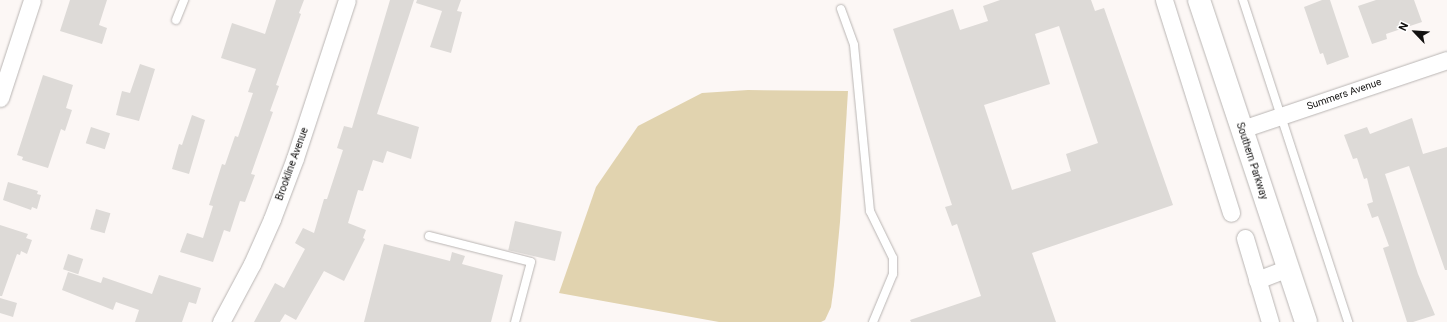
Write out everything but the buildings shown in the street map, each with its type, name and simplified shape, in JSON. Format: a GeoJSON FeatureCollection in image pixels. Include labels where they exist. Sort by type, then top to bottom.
{"type":"FeatureCollection","features":[{"type":"Feature","properties":{"kind":"main road","name":"Southern Parkway"},"geometry":{"type":"LineString","coordinates":[[1199,0],[1306,322]]}},
{"type":"Feature","properties":{"kind":"street"},"geometry":{"type":"LineString","coordinates":[[0,98],[32,0]]}},
{"type":"Feature","properties":{"kind":"street","name":"Brookline Avenue"},"geometry":{"type":"LineString","coordinates":[[221,322],[252,264],[272,219],[295,158],[347,0]]}},
{"type":"Feature","properties":{"kind":"street"},"geometry":{"type":"LineString","coordinates":[[1164,0],[1232,213]]}},
{"type":"Feature","properties":{"kind":"street","name":"Summers Avenue"},"geometry":{"type":"LineString","coordinates":[[1242,129],[1447,60]]}},
{"type":"Feature","properties":{"kind":"street"},"geometry":{"type":"LineString","coordinates":[[1245,238],[1270,322]]}},
{"type":"Feature","properties":{"kind":"street"},"geometry":{"type":"LineString","coordinates":[[1257,280],[1288,268]]}},
{"type":"Feature","properties":{"kind":"lane"},"geometry":{"type":"LineString","coordinates":[[176,20],[184,0]]}},
{"type":"Feature","properties":{"kind":"lane"},"geometry":{"type":"LineString","coordinates":[[1243,0],[1348,322]]}},
{"type":"Feature","properties":{"kind":"lane"},"geometry":{"type":"LineString","coordinates":[[841,9],[854,45],[870,211],[893,258],[893,274],[873,322]]}},
{"type":"Feature","properties":{"kind":"lane"},"geometry":{"type":"LineString","coordinates":[[429,236],[531,262],[515,322]]}},
{"type":"Feature","properties":{"kind":"shaded area"},"geometry":{"type":"Polygon","coordinates":[[[748,90],[848,91],[840,222],[834,285],[831,307],[825,320],[821,322],[719,322],[559,293],[596,187],[638,126],[702,93],[748,90]]]}}]}
